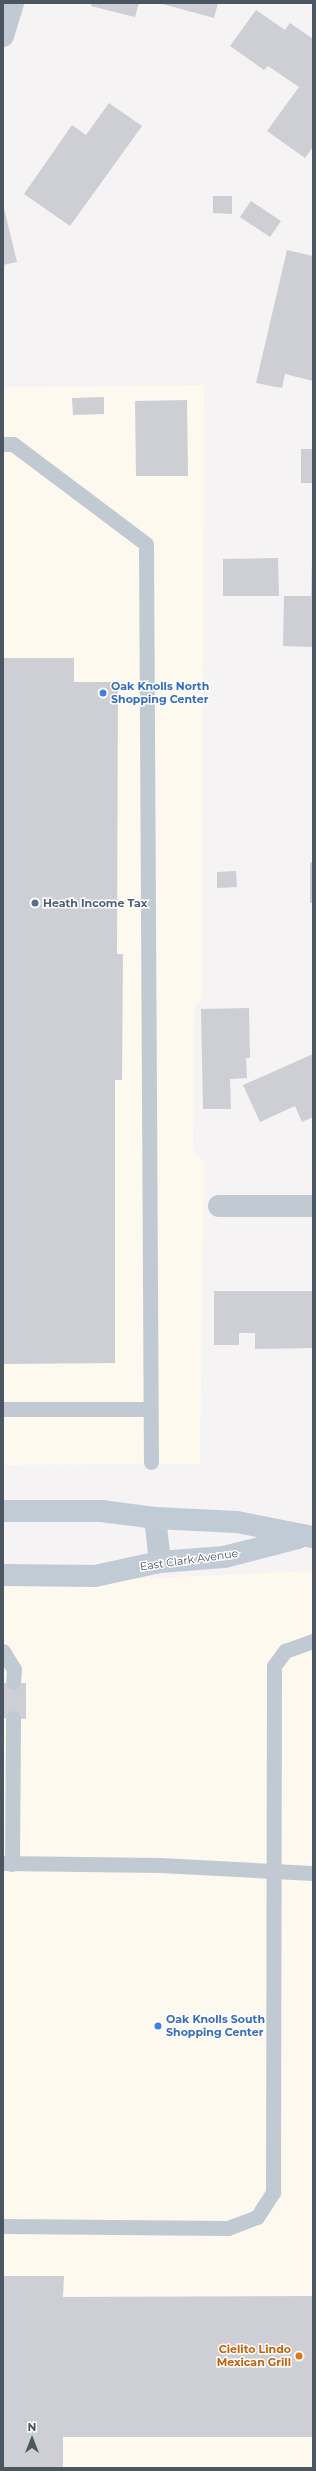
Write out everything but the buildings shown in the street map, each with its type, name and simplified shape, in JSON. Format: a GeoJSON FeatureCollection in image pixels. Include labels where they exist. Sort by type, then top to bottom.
{"type":"FeatureCollection","features":[{"type":"Feature","properties":{"kind":"main road","name":"East Clark Avenue"},"geometry":{"type":"LineString","coordinates":[[3,1511],[101,1511],[155,1518],[237,1522],[308,1537]]}},
{"type":"Feature","properties":{"kind":"main road","name":"East Clark Avenue"},"geometry":{"type":"LineString","coordinates":[[3,1575],[95,1576],[160,1562],[224,1557],[308,1537]]}},
{"type":"Feature","properties":{"kind":"street"},"geometry":{"type":"LineString","coordinates":[[3,36],[13,3]]}},
{"type":"Feature","properties":{"kind":"street"},"geometry":{"type":"LineString","coordinates":[[219,1206],[313,1206]]}},
{"type":"Feature","properties":{"kind":"street"},"geometry":{"type":"LineString","coordinates":[[155,1518],[160,1562]]}},
{"type":"Feature","properties":{"kind":"lane"},"geometry":{"type":"LineString","coordinates":[[3,444],[12,444],[146,544],[151,1462]]}},
{"type":"Feature","properties":{"kind":"lane"},"geometry":{"type":"LineString","coordinates":[[3,1409],[150,1409]]}},
{"type":"Feature","properties":{"kind":"lane"},"geometry":{"type":"LineString","coordinates":[[3,2226],[228,2228],[257,2216],[273,2192],[274,1666],[286,1650],[313,1641]]}},
{"type":"Feature","properties":{"kind":"lane"},"geometry":{"type":"LineString","coordinates":[[3,1651],[14,1669],[13,1682]]}},
{"type":"Feature","properties":{"kind":"lane"},"geometry":{"type":"LineString","coordinates":[[13,1718],[8,1864],[160,1865],[313,1873]]}},
{"type":"Feature","properties":{"kind":"shaded area","name":"Oak Knolls North Shopping Center"},"geometry":{"type":"Polygon","coordinates":[[[204,385],[202,998],[194,1008],[193,1150],[204,1162],[200,1464],[3,1465],[3,387],[204,385]]]}},
{"type":"Feature","properties":{"kind":"shaded area","name":"Oak Knolls South Shopping Center"},"geometry":{"type":"Polygon","coordinates":[[[313,1571],[313,2468],[3,2468],[3,1584],[313,1571]]]}},
{"type":"Feature","properties":{"kind":"place","name":"Oak Knolls North Shopping Center"},"geometry":{"type":"Point","coordinates":[103,693]}},
{"type":"Feature","properties":{"kind":"place","name":"Heath Income Tax"},"geometry":{"type":"Point","coordinates":[35,903]}},
{"type":"Feature","properties":{"kind":"place","name":"Oak Knolls South Shopping Center"},"geometry":{"type":"Point","coordinates":[158,2026]}},
{"type":"Feature","properties":{"kind":"place","name":"Cielito Lindo Mexican Grill"},"geometry":{"type":"Point","coordinates":[299,2356]}}]}
